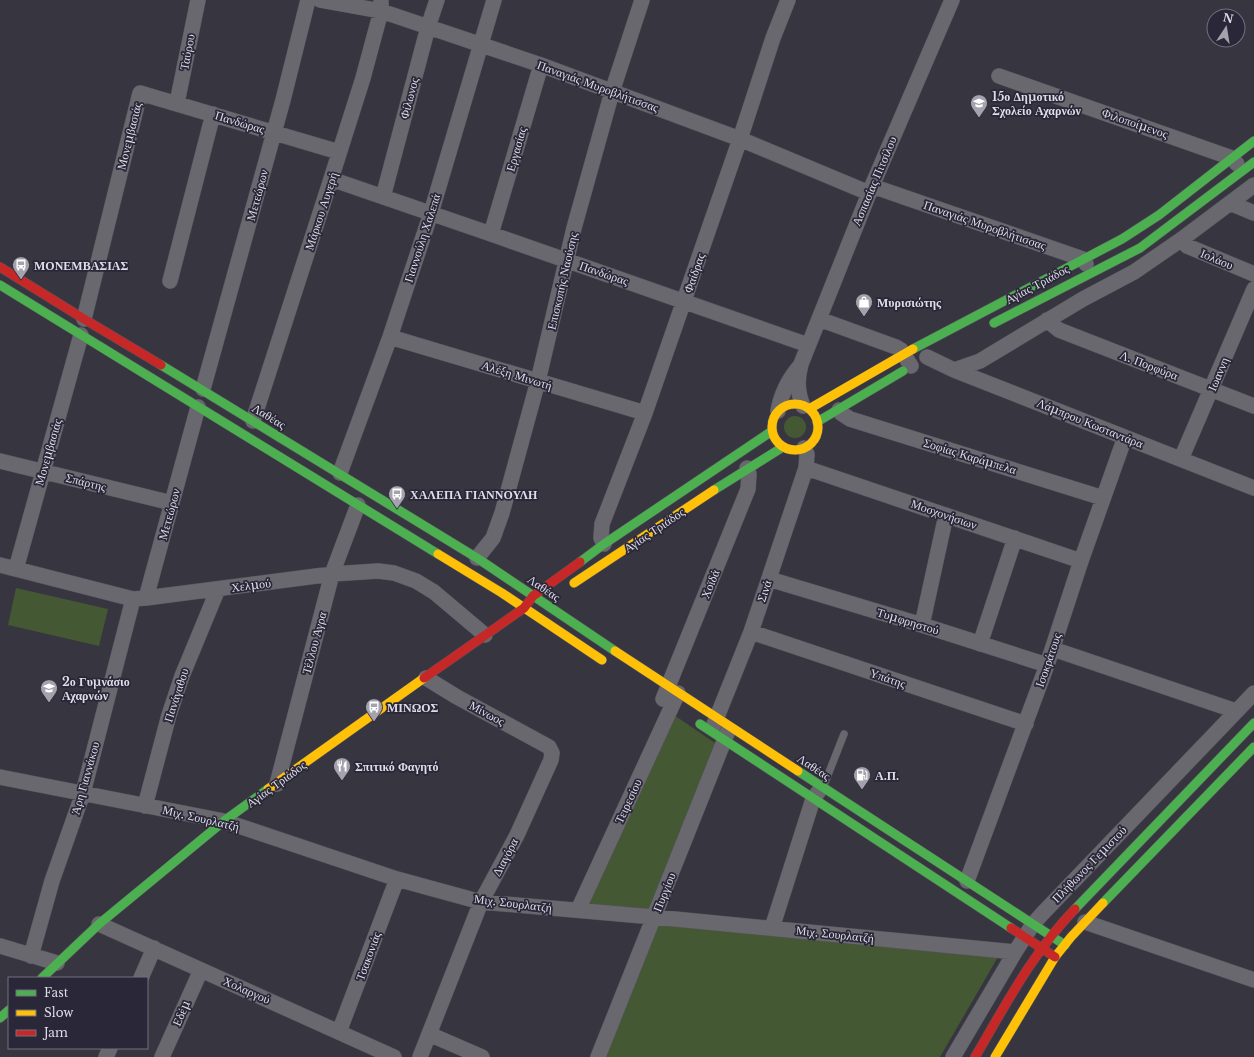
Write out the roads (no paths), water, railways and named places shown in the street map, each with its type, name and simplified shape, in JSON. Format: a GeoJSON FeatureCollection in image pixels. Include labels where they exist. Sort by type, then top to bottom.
{"type":"FeatureCollection","features":[{"type":"Feature","properties":{"kind":"street","name":"Ταύρου"},"geometry":{"type":"LineString","coordinates":[[177,104],[198,0]]}},
{"type":"Feature","properties":{"kind":"street","name":"Μετεώρων"},"geometry":{"type":"LineString","coordinates":[[203,389],[274,132],[308,0]]}},
{"type":"Feature","properties":{"kind":"street","name":"Παναγιάς Μυροβλήτισσας"},"geometry":{"type":"LineString","coordinates":[[320,0],[381,5],[428,28],[541,65],[870,189],[1083,259]]}},
{"type":"Feature","properties":{"kind":"street","name":"Φίλωνος"},"geometry":{"type":"LineString","coordinates":[[383,197],[428,28],[437,0]]}},
{"type":"Feature","properties":{"kind":"street","name":"Γιαννούλη Χαλεπά"},"geometry":{"type":"LineString","coordinates":[[340,473],[390,337],[431,213],[482,45],[494,0]]}},
{"type":"Feature","properties":{"kind":"street","name":"Επισκοπής Ναούσης"},"geometry":{"type":"LineString","coordinates":[[477,558],[493,538],[502,513],[538,381],[566,260],[612,92],[642,0]]}},
{"type":"Feature","properties":{"kind":"street","name":"Φαίδρας"},"geometry":{"type":"LineString","coordinates":[[604,544],[601,538],[602,524],[645,413],[740,139],[773,38],[788,0]]}},
{"type":"Feature","properties":{"kind":"street","name":"Ασπασίας Πιτσίλου"},"geometry":{"type":"LineString","coordinates":[[806,407],[800,396],[798,386],[798,375],[801,364],[870,189],[952,0]]}},
{"type":"Feature","properties":{"kind":"street","name":"Μάρκου Αυγερή"},"geometry":{"type":"LineString","coordinates":[[253,421],[363,78],[381,5]]}},
{"type":"Feature","properties":{"kind":"street","name":"Εργασίας"},"geometry":{"type":"LineString","coordinates":[[491,234],[541,65]]}},
{"type":"Feature","properties":{"kind":"street","name":"Φιλοποίμενος"},"geometry":{"type":"LineString","coordinates":[[999,76],[1232,158]]}},
{"type":"Feature","properties":{"kind":"street","name":"Πανδώρας"},"geometry":{"type":"LineString","coordinates":[[140,93],[339,152]]}},
{"type":"Feature","properties":{"kind":"street","name":"Μονεμβασιάς"},"geometry":{"type":"LineString","coordinates":[[84,319],[140,93]]}},
{"type":"Feature","properties":{"kind":"street"},"geometry":{"type":"LineString","coordinates":[[170,281],[213,114]]}},
{"type":"Feature","properties":{"kind":"street","name":"Αγίας Τριάδος"},"geometry":{"type":"LineString","coordinates":[[778,411],[790,404],[806,407],[908,360],[1083,259],[1122,239],[1160,215],[1254,141]]}},
{"type":"Feature","properties":{"kind":"street"},"geometry":{"type":"LineString","coordinates":[[1232,158],[1248,167]]}},
{"type":"Feature","properties":{"kind":"street","name":"Αγίας Τριάδος"},"geometry":{"type":"LineString","coordinates":[[989,325],[1140,248],[1248,167]]}},
{"type":"Feature","properties":{"kind":"street","name":"Πανδώρας"},"geometry":{"type":"LineString","coordinates":[[331,179],[808,345]]}},
{"type":"Feature","properties":{"kind":"street"},"geometry":{"type":"LineString","coordinates":[[954,370],[980,361],[1082,299],[1134,272],[1182,239],[1254,185]]}},
{"type":"Feature","properties":{"kind":"street"},"geometry":{"type":"LineString","coordinates":[[1230,203],[1254,213]]}},
{"type":"Feature","properties":{"kind":"street","name":"Ιολάου"},"geometry":{"type":"LineString","coordinates":[[1182,239],[1187,246],[1254,274]]}},
{"type":"Feature","properties":{"kind":"street"},"geometry":{"type":"LineString","coordinates":[[1083,259],[1092,273]]}},
{"type":"Feature","properties":{"kind":"street","name":"Λαθέας"},"geometry":{"type":"LineString","coordinates":[[0,267],[84,319],[203,389],[477,558],[545,603],[669,698],[727,733],[823,787],[1064,945]]}},
{"type":"Feature","properties":{"kind":"street"},"geometry":{"type":"LineString","coordinates":[[0,285],[502,593],[610,664]]}},
{"type":"Feature","properties":{"kind":"street","name":"Ιωαννη"},"geometry":{"type":"LineString","coordinates":[[1182,459],[1254,290]]}},
{"type":"Feature","properties":{"kind":"street"},"geometry":{"type":"LineString","coordinates":[[819,319],[896,347],[908,360]]}},
{"type":"Feature","properties":{"kind":"street","name":"Λ. Πορφύρα"},"geometry":{"type":"LineString","coordinates":[[1047,320],[1059,330],[1254,406]]}},
{"type":"Feature","properties":{"kind":"street","name":"Μονεμβασιάς"},"geometry":{"type":"LineString","coordinates":[[16,569],[81,335]]}},
{"type":"Feature","properties":{"kind":"street","name":"Αλέξη Μινωτή"},"geometry":{"type":"LineString","coordinates":[[390,337],[645,413]]}},
{"type":"Feature","properties":{"kind":"street","name":"Αγίας Τριάδος"},"geometry":{"type":"LineString","coordinates":[[817,422],[839,410],[908,360],[931,355]]}},
{"type":"Feature","properties":{"kind":"street","name":"Λάμπρου Κωσταντάρα"},"geometry":{"type":"LineString","coordinates":[[931,355],[954,370],[1254,488]]}},
{"type":"Feature","properties":{"kind":"street","name":"Ασπασίας Πιτσίλου"},"geometry":{"type":"LineString","coordinates":[[778,411],[785,389],[793,374],[801,364]]}},
{"type":"Feature","properties":{"kind":"street","name":"Μετεώρων"},"geometry":{"type":"LineString","coordinates":[[139,598],[172,503],[198,406]]}},
{"type":"Feature","properties":{"kind":"street"},"geometry":{"type":"LineString","coordinates":[[778,411],[772,420],[772,431],[778,443],[783,447],[794,450],[804,448],[811,444],[818,430],[817,422],[813,413],[806,407]]}},
{"type":"Feature","properties":{"kind":"street","name":"Σοφίας Καράμπελα"},"geometry":{"type":"LineString","coordinates":[[839,410],[850,419],[1103,498]]}},
{"type":"Feature","properties":{"kind":"street","name":"Αγίας Τριάδος"},"geometry":{"type":"LineString","coordinates":[[43,977],[100,924],[224,822],[524,608],[533,596],[604,544],[772,431]]}},
{"type":"Feature","properties":{"kind":"street","name":"Ισοκράτους"},"geometry":{"type":"LineString","coordinates":[[967,881],[1053,649],[1081,561],[1125,437]]}},
{"type":"Feature","properties":{"kind":"street","name":"Αγίας Τριάδος"},"geometry":{"type":"LineString","coordinates":[[564,590],[747,468],[783,447]]}},
{"type":"Feature","properties":{"kind":"street","name":"Σινά"},"geometry":{"type":"LineString","coordinates":[[714,725],[751,632],[806,468],[807,454],[804,448]]}},
{"type":"Feature","properties":{"kind":"street","name":"Σπάρτης"},"geometry":{"type":"LineString","coordinates":[[0,461],[172,503]]}},
{"type":"Feature","properties":{"kind":"street","name":"Χοϊδά"},"geometry":{"type":"LineString","coordinates":[[669,698],[748,489],[749,474],[747,468]]}},
{"type":"Feature","properties":{"kind":"street","name":"Μοσχονήσιων"},"geometry":{"type":"LineString","coordinates":[[806,468],[1081,561]]}},
{"type":"Feature","properties":{"kind":"street","name":"Τέλλου Άγρα"},"geometry":{"type":"LineString","coordinates":[[277,784],[332,574],[358,505]]}},
{"type":"Feature","properties":{"kind":"street"},"geometry":{"type":"LineString","coordinates":[[922,625],[946,515]]}},
{"type":"Feature","properties":{"kind":"street"},"geometry":{"type":"LineString","coordinates":[[980,644],[1015,538]]}},
{"type":"Feature","properties":{"kind":"street","name":"Χελμού"},"geometry":{"type":"LineString","coordinates":[[0,565],[139,598],[332,574],[378,571],[394,573],[416,581],[434,592],[485,635]]}},
{"type":"Feature","properties":{"kind":"street","name":"Τυμφρηστού"},"geometry":{"type":"LineString","coordinates":[[769,579],[922,625],[1047,665]]}},
{"type":"Feature","properties":{"kind":"street","name":"Πανάγαθου"},"geometry":{"type":"LineString","coordinates":[[145,806],[169,715],[182,676],[218,589]]}},
{"type":"Feature","properties":{"kind":"street","name":"Αγίας Τριάδος"},"geometry":{"type":"LineString","coordinates":[[524,608],[545,603],[554,597]]}},
{"type":"Feature","properties":{"kind":"street","name":"Άρη Γιαννάκου"},"geometry":{"type":"LineString","coordinates":[[31,956],[52,881],[83,793],[139,598]]}},
{"type":"Feature","properties":{"kind":"street","name":"Υπάτης"},"geometry":{"type":"LineString","coordinates":[[751,632],[1026,724]]}},
{"type":"Feature","properties":{"kind":"street"},"geometry":{"type":"LineString","coordinates":[[1053,649],[1236,712]]}},
{"type":"Feature","properties":{"kind":"street","name":"Μίνωος"},"geometry":{"type":"LineString","coordinates":[[426,678],[549,746]]}},
{"type":"Feature","properties":{"kind":"street","name":"Πλήθωνος Γεμιστού"},"geometry":{"type":"LineString","coordinates":[[953,1057],[1024,938],[1047,908],[1254,693]]}},
{"type":"Feature","properties":{"kind":"street","name":"Τειρεσίου"},"geometry":{"type":"LineString","coordinates":[[578,910],[669,698]]}},
{"type":"Feature","properties":{"kind":"street","name":"Λαθέας"},"geometry":{"type":"LineString","coordinates":[[692,719],[714,725],[727,733],[813,799],[1040,949],[1055,957]]}},
{"type":"Feature","properties":{"kind":"street","name":"Πλήθωνος Γεμιστού"},"geometry":{"type":"LineString","coordinates":[[975,1057],[1040,949],[1050,936],[1072,911],[1254,724]]}},
{"type":"Feature","properties":{"kind":"street","name":"Πυργίου"},"geometry":{"type":"LineString","coordinates":[[598,1057],[727,733]]}},
{"type":"Feature","properties":{"kind":"street","name":"Διαγόρα"},"geometry":{"type":"LineString","coordinates":[[420,1057],[481,902],[517,835],[551,760],[552,753],[549,746]]}},
{"type":"Feature","properties":{"kind":"street"},"geometry":{"type":"LineString","coordinates":[[995,1057],[1055,957],[1064,945],[1254,747]]}},
{"type":"Feature","properties":{"kind":"street","name":"Μιχ. Σουρλατζή"},"geometry":{"type":"LineString","coordinates":[[0,777],[224,822],[396,879],[481,902],[654,916],[1016,952]]}},
{"type":"Feature","properties":{"kind":"street"},"geometry":{"type":"LineString","coordinates":[[772,928],[813,799],[823,787]]}},
{"type":"Feature","properties":{"kind":"street","name":"Τσακονιάς"},"geometry":{"type":"LineString","coordinates":[[340,1032],[396,879]]}},
{"type":"Feature","properties":{"kind":"street"},"geometry":{"type":"LineString","coordinates":[[1085,922],[1254,980]]}},
{"type":"Feature","properties":{"kind":"street","name":"Χολαργού"},"geometry":{"type":"LineString","coordinates":[[100,924],[394,1057]]}},
{"type":"Feature","properties":{"kind":"street"},"geometry":{"type":"LineString","coordinates":[[0,946],[57,963]]}},
{"type":"Feature","properties":{"kind":"street"},"geometry":{"type":"LineString","coordinates":[[140,977],[154,948]]}},
{"type":"Feature","properties":{"kind":"street","name":"Εδέμ"},"geometry":{"type":"LineString","coordinates":[[162,1057],[201,970]]}},
{"type":"Feature","properties":{"kind":"street"},"geometry":{"type":"LineString","coordinates":[[0,1018],[8,1011]]}},
{"type":"Feature","properties":{"kind":"street"},"geometry":{"type":"LineString","coordinates":[[429,1034],[482,1057]]}},
{"type":"Feature","properties":{"kind":"lane"},"geometry":{"type":"LineString","coordinates":[[823,787],[844,734]]}},
{"type":"Feature","properties":{"kind":"place","name":"15ο Δημοτικό Σχολείο Αχαρνών"},"geometry":{"type":"Point","coordinates":[979,118]}},
{"type":"Feature","properties":{"kind":"place","name":"ΜΟΝΕΜΒΑΣΙΑΣ"},"geometry":{"type":"Point","coordinates":[21,280]}},
{"type":"Feature","properties":{"kind":"place","name":"Μυρισιώτης"},"geometry":{"type":"Point","coordinates":[864,317]}},
{"type":"Feature","properties":{"kind":"place","name":"ΧΑΛΕΠΑ ΓΙΑΝΝΟΥΛΗ"},"geometry":{"type":"Point","coordinates":[397,509]}},
{"type":"Feature","properties":{"kind":"place","name":"2ο Γυμνάσιο Αχαρνών"},"geometry":{"type":"Point","coordinates":[49,703]}},
{"type":"Feature","properties":{"kind":"place","name":"ΜΙΝΩΟΣ"},"geometry":{"type":"Point","coordinates":[374,722]}},
{"type":"Feature","properties":{"kind":"place","name":"Σπιτικό Φαγητό"},"geometry":{"type":"Point","coordinates":[342,781]}},
{"type":"Feature","properties":{"kind":"place","name":"Α.Π."},"geometry":{"type":"Point","coordinates":[862,790]}}]}
